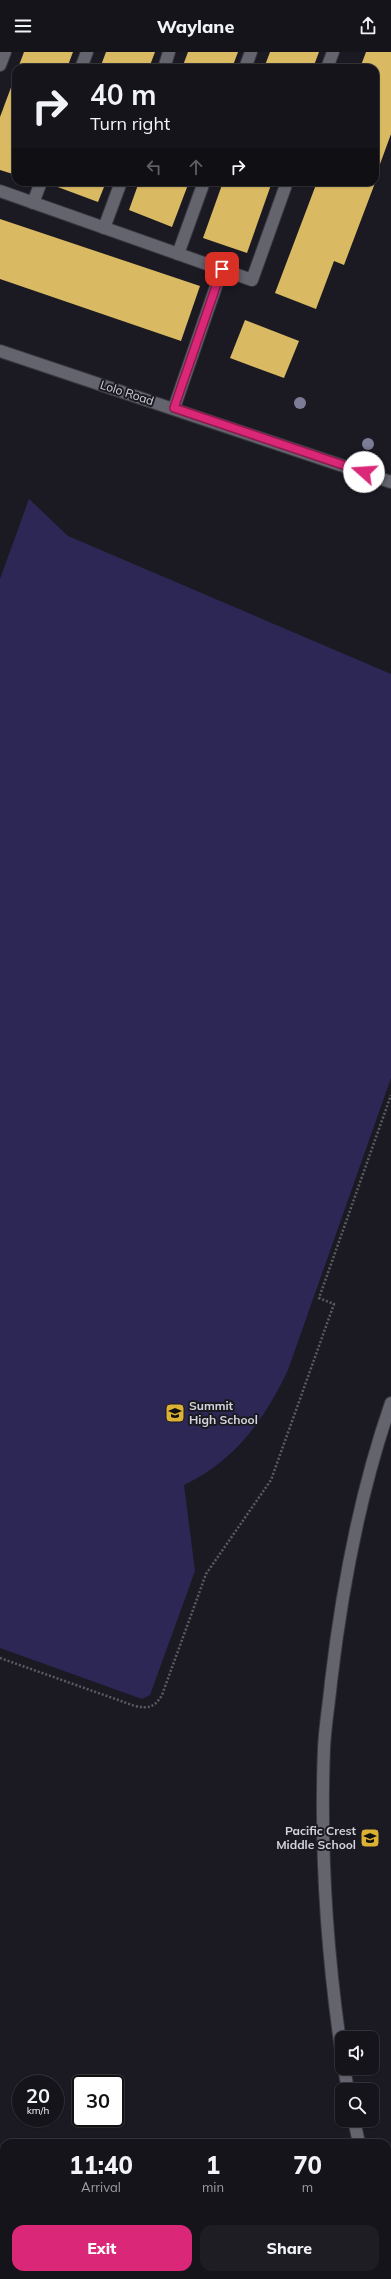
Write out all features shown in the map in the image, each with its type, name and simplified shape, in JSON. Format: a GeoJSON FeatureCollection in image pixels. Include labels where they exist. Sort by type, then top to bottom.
{"type":"FeatureCollection","features":[{"type":"Feature","properties":{"kind":"street"},"geometry":{"type":"LineString","coordinates":[[0,65],[5,52]]}},
{"type":"Feature","properties":{"kind":"street"},"geometry":{"type":"LineString","coordinates":[[82,64],[87,52]]}},
{"type":"Feature","properties":{"kind":"street"},"geometry":{"type":"LineString","coordinates":[[166,64],[170,52]]}},
{"type":"Feature","properties":{"kind":"street"},"geometry":{"type":"LineString","coordinates":[[246,64],[251,52]]}},
{"type":"Feature","properties":{"kind":"street"},"geometry":{"type":"LineString","coordinates":[[329,64],[333,52]]}},
{"type":"Feature","properties":{"kind":"street"},"geometry":{"type":"LineString","coordinates":[[33,203],[39,186]]}},
{"type":"Feature","properties":{"kind":"street"},"geometry":{"type":"LineString","coordinates":[[104,228],[120,186]]}},
{"type":"Feature","properties":{"kind":"street"},"geometry":{"type":"LineString","coordinates":[[178,254],[203,186]]}},
{"type":"Feature","properties":{"kind":"street"},"geometry":{"type":"LineString","coordinates":[[0,191],[252,280],[286,186]]}},
{"type":"Feature","properties":{"kind":"street"},"geometry":{"type":"LineString","coordinates":[[174,408],[222,269]]}},
{"type":"Feature","properties":{"kind":"street","name":"Lolo Road"},"geometry":{"type":"LineString","coordinates":[[0,351],[174,408],[391,482]]}},
{"type":"Feature","properties":{"kind":"street"},"geometry":{"type":"LineString","coordinates":[[339,2031],[329,1949],[324,1851],[324,1747],[336,1635],[358,1518],[391,1403]]}},
{"type":"Feature","properties":{"kind":"street"},"geometry":{"type":"LineString","coordinates":[[356,2127],[358,2139]]}},
{"type":"Feature","properties":{"kind":"path"},"geometry":{"type":"LineString","coordinates":[[0,1658],[135,1706],[147,1708],[156,1704],[162,1695],[206,1574],[270,1480],[334,1304],[319,1298],[391,1095]]}},
{"type":"Feature","properties":{"kind":"shaded area","name":"Summit High School"},"geometry":{"type":"Polygon","coordinates":[[[29,499],[68,536],[391,674],[391,1078],[288,1370],[279,1388],[258,1422],[233,1451],[218,1464],[184,1485],[195,1571],[150,1695],[142,1699],[0,1648],[0,579],[29,499]]]}},
{"type":"Feature","properties":{"kind":"building"},"geometry":{"type":"Polygon","coordinates":[[[24,52],[73,52],[68,64],[20,64],[24,52]]]}},
{"type":"Feature","properties":{"kind":"building"},"geometry":{"type":"Polygon","coordinates":[[[106,52],[155,52],[150,64],[102,64],[106,52]]]}},
{"type":"Feature","properties":{"kind":"building"},"geometry":{"type":"Polygon","coordinates":[[[188,52],[238,52],[234,64],[184,64],[188,52]]]}},
{"type":"Feature","properties":{"kind":"building"},"geometry":{"type":"Polygon","coordinates":[[[270,52],[319,52],[314,64],[266,64],[270,52]]]}},
{"type":"Feature","properties":{"kind":"building"},"geometry":{"type":"Polygon","coordinates":[[[366,52],[391,52],[391,134],[379,167],[379,64],[362,64],[366,52]]]}},
{"type":"Feature","properties":{"kind":"building"},"geometry":{"type":"Polygon","coordinates":[[[12,85],[12,174],[0,170],[0,117],[12,85]]]}},
{"type":"Feature","properties":{"kind":"building"},"geometry":{"type":"Polygon","coordinates":[[[55,186],[104,186],[98,202],[55,186]]]}},
{"type":"Feature","properties":{"kind":"building"},"geometry":{"type":"Polygon","coordinates":[[[138,186],[187,186],[172,227],[129,210],[138,186]]]}},
{"type":"Feature","properties":{"kind":"building"},"geometry":{"type":"Polygon","coordinates":[[[222,186],[271,186],[247,253],[203,238],[222,186]]]}},
{"type":"Feature","properties":{"kind":"building"},"geometry":{"type":"Polygon","coordinates":[[[315,186],[374,186],[344,265],[334,261],[316,309],[275,293],[315,186]]]}},
{"type":"Feature","properties":{"kind":"building"},"geometry":{"type":"Polygon","coordinates":[[[0,219],[200,286],[181,341],[0,279],[0,219]]]}},
{"type":"Feature","properties":{"kind":"building"},"geometry":{"type":"Polygon","coordinates":[[[245,320],[299,341],[284,378],[230,358],[245,320]]]}},
{"type":"Feature","properties":{"kind":"place","name":"Summit High School"},"geometry":{"type":"Point","coordinates":[175,1413]}},
{"type":"Feature","properties":{"kind":"place","name":"Pacific Crest Middle School"},"geometry":{"type":"Point","coordinates":[370,1838]}},
{"type":"Feature","properties":{"kind":"route"},"geometry":{"type":"LineString","coordinates":[[222,269],[174,408],[364,472]]}}]}
